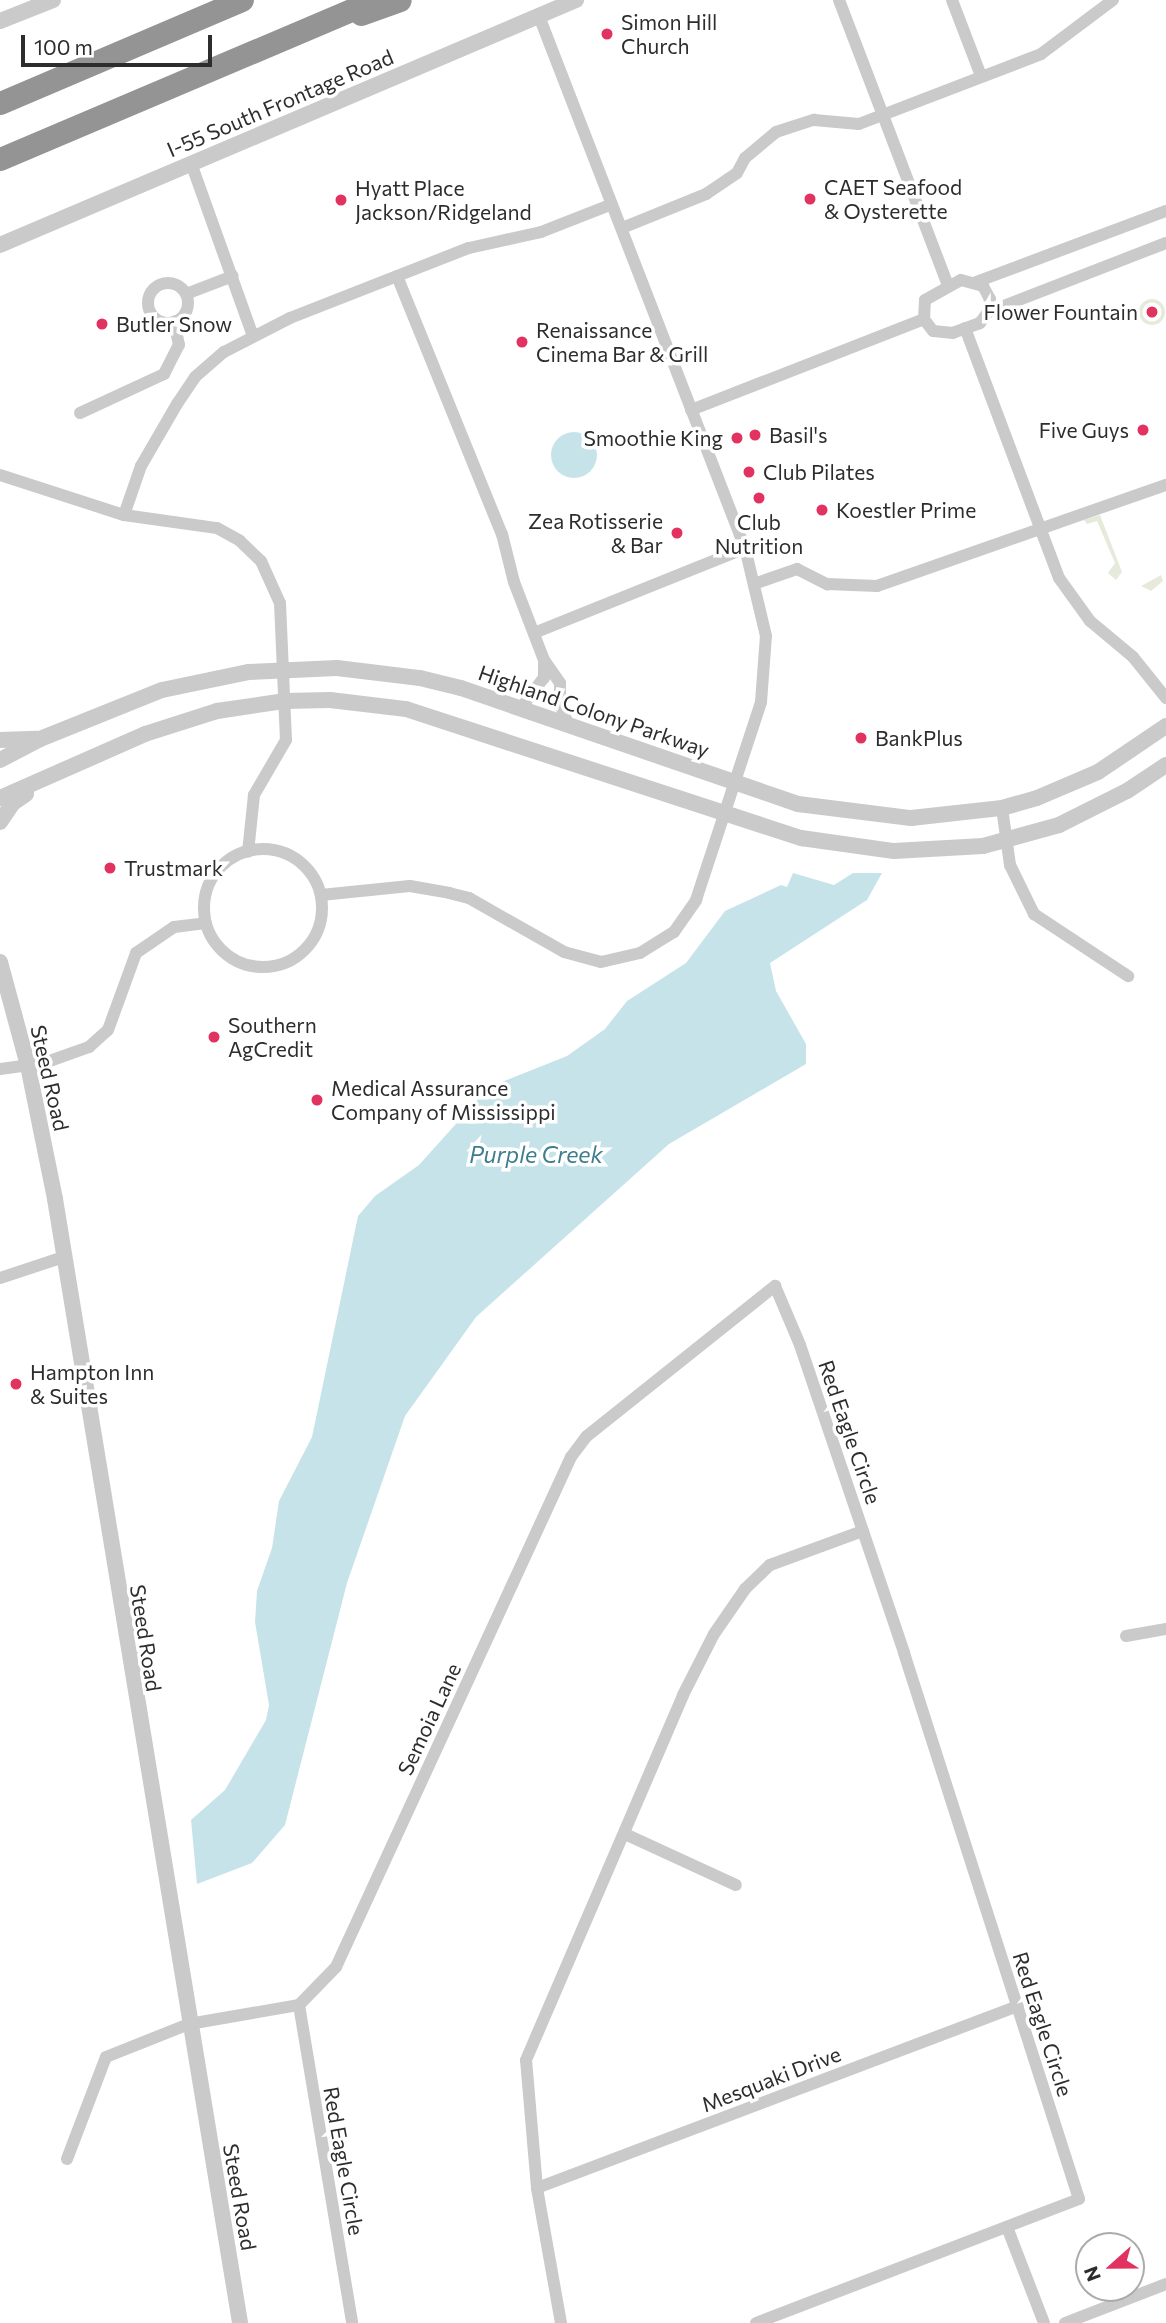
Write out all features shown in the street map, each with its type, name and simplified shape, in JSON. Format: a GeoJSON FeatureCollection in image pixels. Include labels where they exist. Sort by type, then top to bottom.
{"type":"FeatureCollection","features":[{"type":"Feature","properties":{"kind":"highway"},"geometry":{"type":"LineString","coordinates":[[0,103],[242,0]]}},
{"type":"Feature","properties":{"kind":"highway"},"geometry":{"type":"LineString","coordinates":[[0,159],[374,0]]}},
{"type":"Feature","properties":{"kind":"highway"},"geometry":{"type":"LineString","coordinates":[[246,55],[400,0]]}},
{"type":"Feature","properties":{"kind":"street"},"geometry":{"type":"LineString","coordinates":[[0,21],[52,0]]}},
{"type":"Feature","properties":{"kind":"street","name":"I-55 South Frontage Road"},"geometry":{"type":"LineString","coordinates":[[0,245],[576,0]]}},
{"type":"Feature","properties":{"kind":"street"},"geometry":{"type":"LineString","coordinates":[[839,0],[948,285]]}},
{"type":"Feature","properties":{"kind":"street"},"geometry":{"type":"LineString","coordinates":[[952,0],[981,76]]}},
{"type":"Feature","properties":{"kind":"street"},"geometry":{"type":"LineString","coordinates":[[622,228],[706,194],[737,173],[762,142],[791,125],[814,120],[859,124],[883,115],[1049,49],[1113,0]]}},
{"type":"Feature","properties":{"kind":"street"},"geometry":{"type":"LineString","coordinates":[[321,895],[410,886],[449,893],[469,898],[564,952],[601,962],[640,953],[674,932],[696,900],[725,815],[733,780],[765,681],[766,636],[745,548],[539,16]]}},
{"type":"Feature","properties":{"kind":"street"},"geometry":{"type":"LineString","coordinates":[[191,163],[253,336]]}},
{"type":"Feature","properties":{"kind":"street"},"geometry":{"type":"LineString","coordinates":[[124,515],[141,466],[195,377],[253,336],[397,276],[491,241],[541,232],[610,205]]}},
{"type":"Feature","properties":{"kind":"street"},"geometry":{"type":"LineString","coordinates":[[923,319],[925,300],[948,285],[976,282],[1166,211]]}},
{"type":"Feature","properties":{"kind":"street"},"geometry":{"type":"LineString","coordinates":[[988,312],[1166,243]]}},
{"type":"Feature","properties":{"kind":"street"},"geometry":{"type":"LineString","coordinates":[[186,294],[233,276]]}},
{"type":"Feature","properties":{"kind":"street"},"geometry":{"type":"LineString","coordinates":[[397,276],[502,534],[544,660],[560,683],[560,704],[568,724]]}},
{"type":"Feature","properties":{"kind":"street"},"geometry":{"type":"LineString","coordinates":[[923,319],[940,334],[980,323],[988,312],[989,295],[976,282]]}},
{"type":"Feature","properties":{"kind":"street"},"geometry":{"type":"LineString","coordinates":[[166,283],[179,286],[186,294],[188,309],[174,322],[155,318],[148,307],[150,294],[166,283]]}},
{"type":"Feature","properties":{"kind":"street"},"geometry":{"type":"LineString","coordinates":[[691,410],[923,319]]}},
{"type":"Feature","properties":{"kind":"street"},"geometry":{"type":"LineString","coordinates":[[80,413],[164,374],[179,345],[174,322]]}},
{"type":"Feature","properties":{"kind":"street"},"geometry":{"type":"LineString","coordinates":[[965,328],[1041,527],[1072,600],[1090,621],[1133,657],[1166,698]]}},
{"type":"Feature","properties":{"kind":"street"},"geometry":{"type":"LineString","coordinates":[[0,475],[124,515],[217,528],[252,551],[277,591],[286,740],[254,795],[248,852]]}},
{"type":"Feature","properties":{"kind":"street"},"geometry":{"type":"LineString","coordinates":[[754,584],[797,569],[827,583],[877,586],[1166,485]]}},
{"type":"Feature","properties":{"kind":"street"},"geometry":{"type":"LineString","coordinates":[[534,633],[745,548]]}},
{"type":"Feature","properties":{"kind":"street"},"geometry":{"type":"LineString","coordinates":[[521,708],[544,678],[544,660]]}},
{"type":"Feature","properties":{"kind":"street","name":"Highland Colony Parkway"},"geometry":{"type":"LineString","coordinates":[[0,760],[40,739],[162,690],[283,669],[337,668],[420,678],[521,708],[797,804],[851,814],[911,818],[1002,808],[1037,799],[1098,772],[1166,726]]}},
{"type":"Feature","properties":{"kind":"street"},"geometry":{"type":"LineString","coordinates":[[0,798],[145,734],[217,711],[285,701],[362,703],[446,719],[725,815],[800,838],[861,849],[934,850],[1007,839],[1059,824],[1127,791],[1166,765]]}},
{"type":"Feature","properties":{"kind":"street"},"geometry":{"type":"LineString","coordinates":[[0,740],[40,739]]}},
{"type":"Feature","properties":{"kind":"street"},"geometry":{"type":"LineString","coordinates":[[0,822],[13,803],[53,776]]}},
{"type":"Feature","properties":{"kind":"street"},"geometry":{"type":"LineString","coordinates":[[1002,808],[1010,865],[1034,914],[1128,976]]}},
{"type":"Feature","properties":{"kind":"street"},"geometry":{"type":"LineString","coordinates":[[273,849],[296,859],[306,868],[321,895],[321,921],[311,945],[288,960],[267,967],[233,959],[215,941],[206,923],[206,895],[216,873],[248,852],[273,849]]}},
{"type":"Feature","properties":{"kind":"street"},"geometry":{"type":"LineString","coordinates":[[0,1069],[28,1066],[89,1047],[108,1030],[136,953],[174,927],[206,923]]}},
{"type":"Feature","properties":{"kind":"street","name":"Steed Road"},"geometry":{"type":"LineString","coordinates":[[0,962],[28,1066],[64,1257],[240,2323]]}},
{"type":"Feature","properties":{"kind":"street"},"geometry":{"type":"LineString","coordinates":[[0,1278],[64,1257]]}},
{"type":"Feature","properties":{"kind":"street","name":"Semoia Lane"},"geometry":{"type":"LineString","coordinates":[[299,2005],[336,1966],[571,1457],[587,1436],[775,1286],[800,1345]]}},
{"type":"Feature","properties":{"kind":"street","name":"Red Eagle Circle"},"geometry":{"type":"LineString","coordinates":[[756,2323],[1079,2199],[863,1531],[800,1345]]}},
{"type":"Feature","properties":{"kind":"street","name":"Red Eagle Circle"},"geometry":{"type":"LineString","coordinates":[[537,2188],[526,2060],[683,1695],[715,1634],[745,1589],[770,1564],[863,1531]]}},
{"type":"Feature","properties":{"kind":"street"},"geometry":{"type":"LineString","coordinates":[[1125,1636],[1166,1629]]}},
{"type":"Feature","properties":{"kind":"street"},"geometry":{"type":"LineString","coordinates":[[625,1834],[736,1885]]}},
{"type":"Feature","properties":{"kind":"street"},"geometry":{"type":"LineString","coordinates":[[67,2159],[106,2057],[189,2024],[299,2005]]}},
{"type":"Feature","properties":{"kind":"street","name":"Red Eagle Circle"},"geometry":{"type":"LineString","coordinates":[[299,2005],[352,2323]]}},
{"type":"Feature","properties":{"kind":"street","name":"Mesquaki Drive"},"geometry":{"type":"LineString","coordinates":[[537,2188],[1018,2006]]}},
{"type":"Feature","properties":{"kind":"street"},"geometry":{"type":"LineString","coordinates":[[537,2188],[561,2323]]}},
{"type":"Feature","properties":{"kind":"street"},"geometry":{"type":"LineString","coordinates":[[1007,2227],[1044,2323]]}},
{"type":"Feature","properties":{"kind":"street"},"geometry":{"type":"LineString","coordinates":[[1065,2323],[1166,2284]]}},
{"type":"Feature","properties":{"kind":"shaded area","name":"Flower Fountain"},"geometry":{"type":"Polygon","coordinates":[[[1152,299],[1161,303],[1165,312],[1161,321],[1152,325],[1143,321],[1139,312],[1143,303],[1152,299]]]}},
{"type":"Feature","properties":{"kind":"shaded area"},"geometry":{"type":"Polygon","coordinates":[[[1100,515],[1122,572],[1116,580],[1108,573],[1115,563],[1097,521],[1087,524],[1084,520],[1100,515]]]}},
{"type":"Feature","properties":{"kind":"shaded area"},"geometry":{"type":"Polygon","coordinates":[[[1161,575],[1163,581],[1151,591],[1141,586],[1161,575]]]}},
{"type":"Feature","properties":{"kind":"water"},"geometry":{"type":"Polygon","coordinates":[[[574,432],[590,439],[597,455],[590,471],[574,478],[558,471],[551,455],[558,439],[574,432]]]}},
{"type":"Feature","properties":{"kind":"water","name":"Purple Creek"},"geometry":{"type":"Polygon","coordinates":[[[793,873],[834,885],[853,873],[882,873],[867,900],[770,963],[776,991],[806,1044],[806,1064],[669,1144],[476,1317],[405,1416],[347,1583],[285,1825],[252,1863],[197,1884],[191,1820],[225,1790],[266,1720],[269,1705],[255,1622],[257,1591],[272,1548],[279,1501],[312,1437],[358,1216],[375,1196],[419,1165],[481,1096],[499,1083],[567,1056],[605,1029],[627,1001],[686,963],[725,911],[781,885],[787,887],[793,873]]]}},
{"type":"Feature","properties":{"kind":"place","name":"Simon Hill Church"},"geometry":{"type":"Point","coordinates":[607,34]}},
{"type":"Feature","properties":{"kind":"place","name":"CAET Seafood & Oysterette"},"geometry":{"type":"Point","coordinates":[810,199]}},
{"type":"Feature","properties":{"kind":"place","name":"Hyatt Place Jackson/Ridgeland"},"geometry":{"type":"Point","coordinates":[341,200]}},
{"type":"Feature","properties":{"kind":"place","name":"Flower Fountain"},"geometry":{"type":"Point","coordinates":[1152,312]}},
{"type":"Feature","properties":{"kind":"place","name":"Butler Snow"},"geometry":{"type":"Point","coordinates":[102,324]}},
{"type":"Feature","properties":{"kind":"place","name":"Renaissance Cinema Bar & Grill"},"geometry":{"type":"Point","coordinates":[522,342]}},
{"type":"Feature","properties":{"kind":"place","name":"Five Guys"},"geometry":{"type":"Point","coordinates":[1143,430]}},
{"type":"Feature","properties":{"kind":"place","name":"Basil's"},"geometry":{"type":"Point","coordinates":[755,435]}},
{"type":"Feature","properties":{"kind":"place","name":"Smoothie King"},"geometry":{"type":"Point","coordinates":[737,438]}},
{"type":"Feature","properties":{"kind":"place","name":"Club Pilates"},"geometry":{"type":"Point","coordinates":[749,472]}},
{"type":"Feature","properties":{"kind":"place","name":"Club Nutrition"},"geometry":{"type":"Point","coordinates":[759,498]}},
{"type":"Feature","properties":{"kind":"place","name":"Koestler Prime"},"geometry":{"type":"Point","coordinates":[822,510]}},
{"type":"Feature","properties":{"kind":"place","name":"Zea Rotisserie & Bar"},"geometry":{"type":"Point","coordinates":[677,533]}},
{"type":"Feature","properties":{"kind":"place","name":"BankPlus"},"geometry":{"type":"Point","coordinates":[861,738]}},
{"type":"Feature","properties":{"kind":"place","name":"Trustmark"},"geometry":{"type":"Point","coordinates":[110,868]}},
{"type":"Feature","properties":{"kind":"place","name":"Southern AgCredit"},"geometry":{"type":"Point","coordinates":[214,1037]}},
{"type":"Feature","properties":{"kind":"place","name":"Medical Assurance Company of Mississippi"},"geometry":{"type":"Point","coordinates":[317,1100]}},
{"type":"Feature","properties":{"kind":"place","name":"Hampton Inn & Suites"},"geometry":{"type":"Point","coordinates":[16,1384]}}]}
